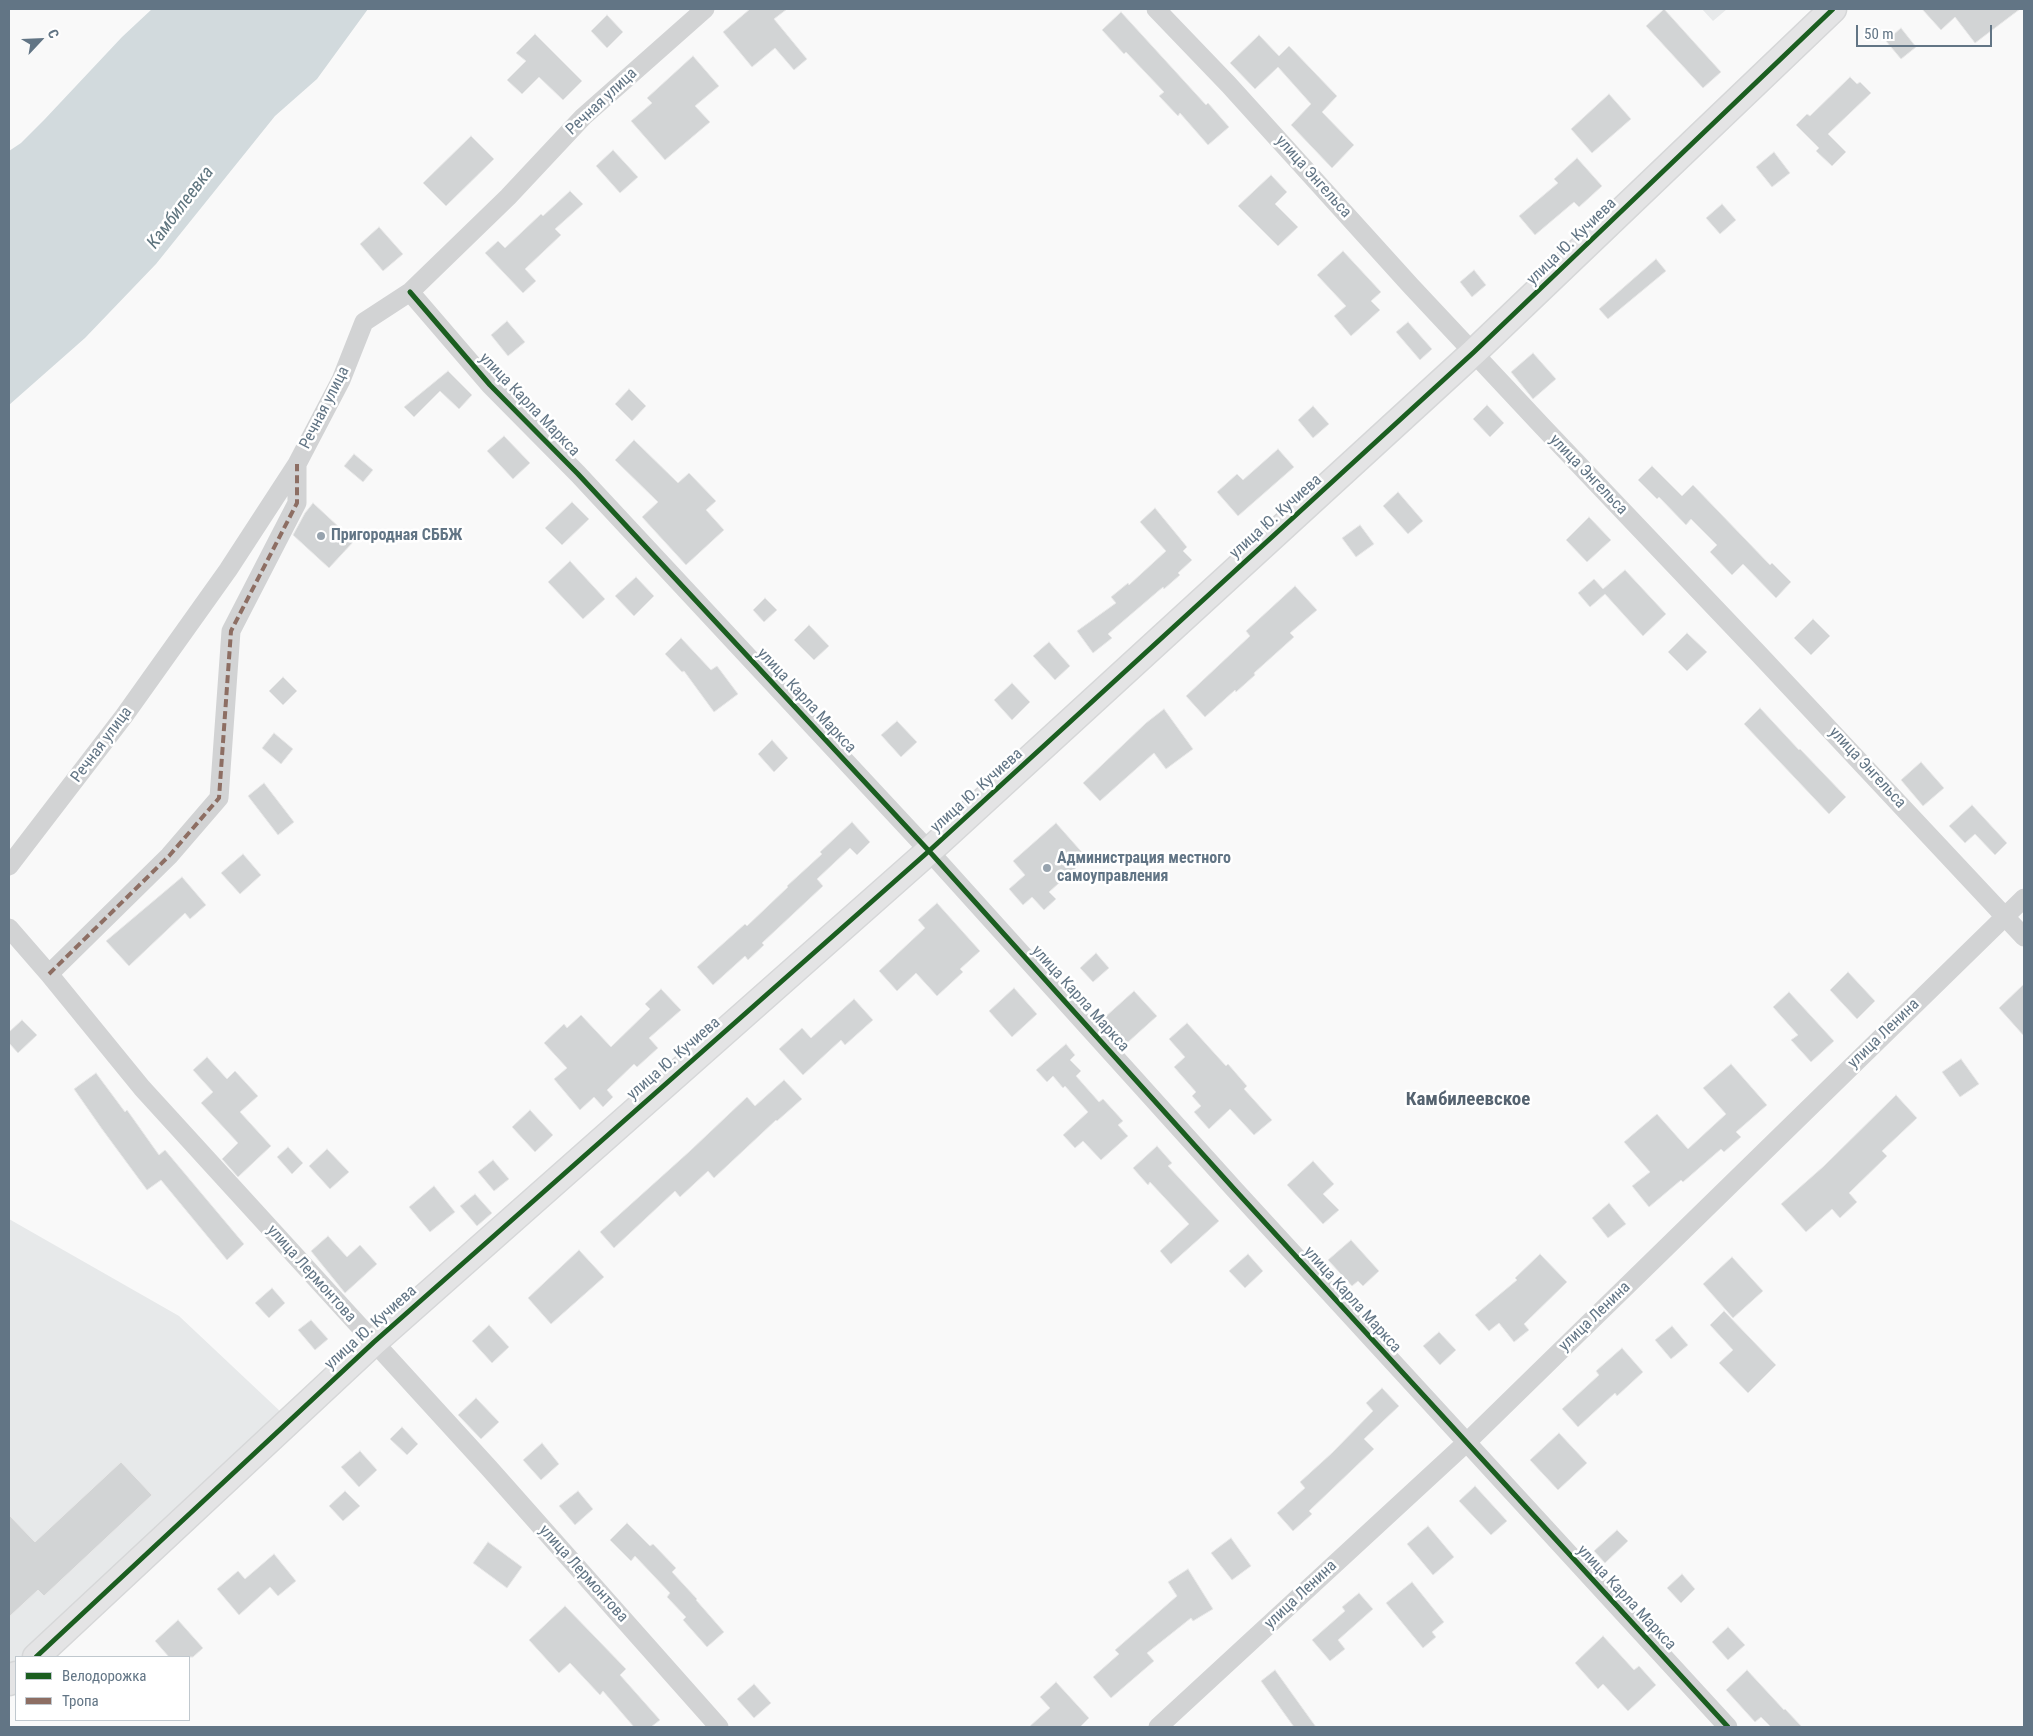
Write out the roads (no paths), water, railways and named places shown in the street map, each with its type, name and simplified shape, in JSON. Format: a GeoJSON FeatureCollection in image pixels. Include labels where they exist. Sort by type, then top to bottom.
{"type":"FeatureCollection","features":[{"type":"Feature","properties":{"kind":"street","name":"Речная улица"},"geometry":{"type":"LineString","coordinates":[[9,866],[124,716],[228,570],[297,464],[341,380],[364,322],[410,292],[508,197],[583,117],[704,9]]}},
{"type":"Feature","properties":{"kind":"street","name":"улица Энгельса"},"geometry":{"type":"LineString","coordinates":[[1156,9],[1229,85],[1410,285],[2024,937]]}},
{"type":"Feature","properties":{"kind":"street","name":"улица Ю. Кучиева"},"geometry":{"type":"LineString","coordinates":[[37,1656],[374,1342],[929,851],[1474,352],[1833,9]]}},
{"type":"Feature","properties":{"kind":"street","name":"улица Карла Маркса"},"geometry":{"type":"LineString","coordinates":[[410,292],[490,384],[578,474],[929,851],[1466,1443],[1728,1727]]}},
{"type":"Feature","properties":{"kind":"street"},"geometry":{"type":"LineString","coordinates":[[49,974],[169,856],[219,798],[231,631],[297,503],[297,464]]}},
{"type":"Feature","properties":{"kind":"street","name":"улица Ленина"},"geometry":{"type":"LineString","coordinates":[[1158,1727],[1466,1443],[2024,898]]}},
{"type":"Feature","properties":{"kind":"street","name":"улица Лермонтова"},"geometry":{"type":"LineString","coordinates":[[9,928],[142,1088],[489,1468],[720,1727]]}},
{"type":"Feature","properties":{"kind":"water","name":"Камбилеевка"},"geometry":{"type":"Polygon","coordinates":[[[152,9],[368,9],[317,79],[275,116],[156,264],[85,338],[9,405],[9,151],[21,143],[122,37],[152,9]]]}},
{"type":"Feature","properties":{"kind":"place","name":"Пригородная СББЖ"},"geometry":{"type":"Point","coordinates":[321,536]}},
{"type":"Feature","properties":{"kind":"place","name":"Администрация местного самоуправления"},"geometry":{"type":"Point","coordinates":[1047,868]}},
{"type":"Feature","properties":{"kind":"district","name":"Камбилеевское"},"geometry":{"type":"Point","coordinates":[1468,1100]}}]}
